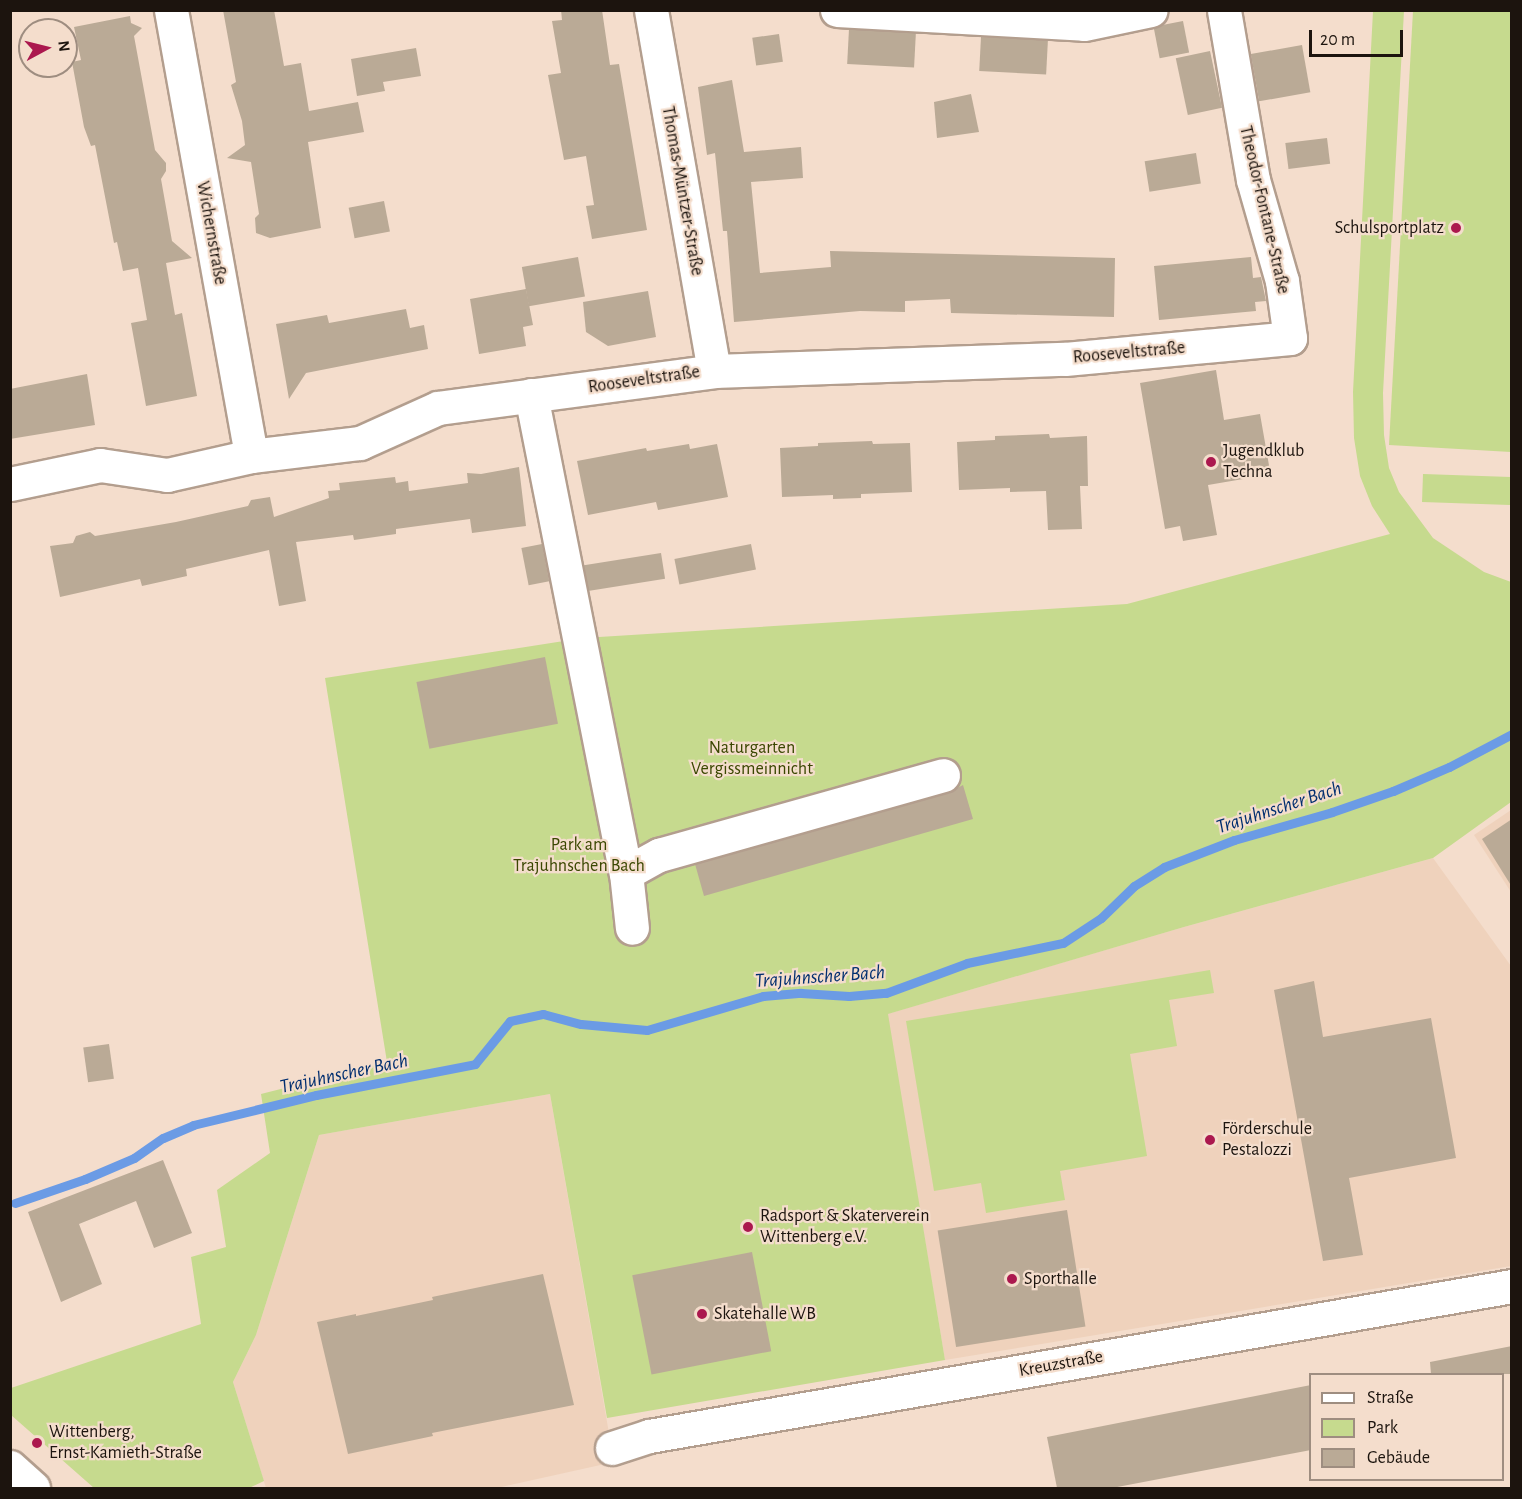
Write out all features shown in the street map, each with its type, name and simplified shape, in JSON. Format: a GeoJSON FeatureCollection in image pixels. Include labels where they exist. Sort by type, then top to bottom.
{"type":"FeatureCollection","features":[{"type":"Feature","properties":{"kind":"street","name":"Wichernstraße"},"geometry":{"type":"LineString","coordinates":[[171,10],[251,456]]}},
{"type":"Feature","properties":{"kind":"street","name":"Thomas-Müntzer-Straße"},"geometry":{"type":"LineString","coordinates":[[651,10],[714,371]]}},
{"type":"Feature","properties":{"kind":"street"},"geometry":{"type":"LineString","coordinates":[[837,10],[1056,16],[1084,24],[1151,10]]}},
{"type":"Feature","properties":{"kind":"street","name":"Theodor-Fontane-Straße"},"geometry":{"type":"LineString","coordinates":[[1224,10],[1253,180],[1282,281],[1290,338]]}},
{"type":"Feature","properties":{"kind":"street","name":"Rooseveltstraße"},"geometry":{"type":"LineString","coordinates":[[10,484],[100,465],[167,475],[251,456],[360,443],[438,408],[714,371],[1065,359],[1290,338]]}},
{"type":"Feature","properties":{"kind":"street"},"geometry":{"type":"LineString","coordinates":[[531,395],[626,873],[632,928]]}},
{"type":"Feature","properties":{"kind":"street"},"geometry":{"type":"LineString","coordinates":[[626,873],[658,855],[943,775]]}},
{"type":"Feature","properties":{"kind":"street","name":"Kreuzstraße"},"geometry":{"type":"LineString","coordinates":[[612,1448],[649,1436],[1512,1286]]}},
{"type":"Feature","properties":{"kind":"street"},"geometry":{"type":"LineString","coordinates":[[10,1467],[33,1488]]}},
{"type":"Feature","properties":{"kind":"shaded area"},"geometry":{"type":"Polygon","coordinates":[[[1511,810],[1511,892],[1474,835],[1511,810]]]}},
{"type":"Feature","properties":{"kind":"shaded area","name":"Förderschule Pestalozzi"},"geometry":{"type":"Polygon","coordinates":[[[1433,858],[1511,966],[1511,1266],[945,1360],[887,1014],[1184,927],[1433,858]]]}},
{"type":"Feature","properties":{"kind":"shaded area"},"geometry":{"type":"Polygon","coordinates":[[[550,1094],[614,1462],[497,1488],[266,1488],[233,1382],[256,1335],[319,1135],[550,1094]]]}},
{"type":"Feature","properties":{"kind":"green space","name":"Park am Trajuhnschen Bach"},"geometry":{"type":"Polygon","coordinates":[[[1373,11],[1404,11],[1383,393],[1384,435],[1389,468],[1399,492],[1433,538],[1484,572],[1511,582],[1511,802],[1433,858],[1184,927],[888,1014],[945,1360],[607,1418],[550,1094],[319,1135],[256,1335],[233,1382],[264,1481],[249,1488],[94,1488],[11,1415],[11,1388],[201,1324],[191,1257],[226,1247],[217,1190],[270,1153],[261,1094],[387,1062],[325,678],[583,638],[1127,604],[1390,534],[1372,506],[1360,476],[1354,438],[1353,392],[1373,11]]]}},
{"type":"Feature","properties":{"kind":"green space","name":"Schulsportplatz"},"geometry":{"type":"Polygon","coordinates":[[[1413,11],[1511,11],[1511,452],[1389,445],[1413,11]]]}},
{"type":"Feature","properties":{"kind":"green space"},"geometry":{"type":"Polygon","coordinates":[[[1423,474],[1511,477],[1510,505],[1422,502],[1423,474]]]}},
{"type":"Feature","properties":{"kind":"green space"},"geometry":{"type":"Polygon","coordinates":[[[1210,970],[1214,993],[1169,1000],[1177,1046],[1130,1054],[1147,1156],[1060,1171],[1065,1200],[986,1213],[981,1183],[934,1191],[906,1021],[1210,970]]]}},
{"type":"Feature","properties":{"kind":"building"},"geometry":{"type":"Polygon","coordinates":[[[223,10],[274,10],[284,66],[301,63],[309,111],[358,102],[364,132],[308,142],[321,228],[270,238],[256,233],[255,218],[259,214],[251,162],[227,158],[245,145],[242,121],[231,85],[236,82],[223,10]]]}},
{"type":"Feature","properties":{"kind":"building"},"geometry":{"type":"Polygon","coordinates":[[[561,10],[602,10],[610,65],[619,64],[647,230],[592,239],[586,206],[594,205],[586,156],[564,160],[548,75],[561,73],[552,21],[562,20],[561,10]]]}},
{"type":"Feature","properties":{"kind":"building"},"geometry":{"type":"Polygon","coordinates":[[[130,16],[131,23],[142,28],[134,36],[155,150],[166,163],[166,171],[161,179],[172,241],[192,258],[166,263],[175,315],[182,313],[197,396],[146,406],[131,323],[147,320],[138,268],[123,271],[117,242],[114,243],[95,145],[91,146],[84,127],[75,78],[78,78],[78,61],[81,60],[78,26],[130,16]]]}},
{"type":"Feature","properties":{"kind":"building"},"geometry":{"type":"Polygon","coordinates":[[[1183,21],[1189,52],[1160,58],[1154,27],[1183,21]]]}},
{"type":"Feature","properties":{"kind":"building"},"geometry":{"type":"Polygon","coordinates":[[[849,29],[916,33],[914,67],[847,64],[849,29]]]}},
{"type":"Feature","properties":{"kind":"building"},"geometry":{"type":"Polygon","coordinates":[[[779,34],[783,62],[756,65],[752,38],[779,34]]]}},
{"type":"Feature","properties":{"kind":"building"},"geometry":{"type":"Polygon","coordinates":[[[981,37],[1048,41],[1046,74],[979,71],[981,37]]]}},
{"type":"Feature","properties":{"kind":"building"},"geometry":{"type":"Polygon","coordinates":[[[1302,45],[1310,92],[1259,101],[1251,54],[1302,45]]]}},
{"type":"Feature","properties":{"kind":"building"},"geometry":{"type":"Polygon","coordinates":[[[416,48],[421,76],[383,82],[385,91],[357,96],[351,59],[416,48]]]}},
{"type":"Feature","properties":{"kind":"building"},"geometry":{"type":"Polygon","coordinates":[[[1210,51],[1222,108],[1188,115],[1176,58],[1210,51]]]}},
{"type":"Feature","properties":{"kind":"building"},"geometry":{"type":"Polygon","coordinates":[[[732,80],[744,152],[801,147],[803,178],[751,182],[760,273],[831,267],[830,251],[1115,258],[1114,317],[951,313],[950,299],[905,301],[905,312],[860,311],[734,322],[727,231],[723,231],[715,153],[707,155],[698,87],[732,80]]]}},
{"type":"Feature","properties":{"kind":"building"},"geometry":{"type":"Polygon","coordinates":[[[971,94],[979,132],[937,138],[934,102],[971,94]]]}},
{"type":"Feature","properties":{"kind":"building"},"geometry":{"type":"Polygon","coordinates":[[[1327,138],[1330,164],[1288,169],[1285,143],[1327,138]]]}},
{"type":"Feature","properties":{"kind":"building"},"geometry":{"type":"Polygon","coordinates":[[[1196,153],[1201,184],[1149,192],[1145,161],[1196,153]]]}},
{"type":"Feature","properties":{"kind":"building"},"geometry":{"type":"Polygon","coordinates":[[[384,201],[390,231],[355,238],[349,208],[384,201]]]}},
{"type":"Feature","properties":{"kind":"building"},"geometry":{"type":"Polygon","coordinates":[[[578,257],[585,296],[529,306],[522,267],[578,257]]]}},
{"type":"Feature","properties":{"kind":"building"},"geometry":{"type":"Polygon","coordinates":[[[1251,257],[1253,278],[1261,277],[1266,301],[1255,302],[1256,311],[1159,320],[1154,266],[1251,257]]]}},
{"type":"Feature","properties":{"kind":"building"},"geometry":{"type":"Polygon","coordinates":[[[526,289],[533,325],[523,327],[526,346],[479,354],[470,299],[526,289]]]}},
{"type":"Feature","properties":{"kind":"building"},"geometry":{"type":"Polygon","coordinates":[[[648,291],[656,337],[608,346],[586,332],[583,302],[648,291]]]}},
{"type":"Feature","properties":{"kind":"building"},"geometry":{"type":"Polygon","coordinates":[[[406,309],[410,328],[424,325],[428,349],[306,373],[289,399],[276,324],[327,315],[329,323],[406,309]]]}},
{"type":"Feature","properties":{"kind":"building","name":"Jugendklub Techna"},"geometry":{"type":"Polygon","coordinates":[[[1216,370],[1224,420],[1260,414],[1270,471],[1248,475],[1249,478],[1208,485],[1217,535],[1183,541],[1180,526],[1165,529],[1140,383],[1216,370]]]}},
{"type":"Feature","properties":{"kind":"building"},"geometry":{"type":"Polygon","coordinates":[[[87,374],[95,425],[10,439],[10,389],[87,374]]]}},
{"type":"Feature","properties":{"kind":"building"},"geometry":{"type":"Polygon","coordinates":[[[1049,434],[1050,438],[1087,436],[1088,486],[1080,486],[1082,529],[1048,530],[1046,491],[1010,492],[1010,488],[959,490],[957,442],[995,440],[995,436],[1049,434]]]}},
{"type":"Feature","properties":{"kind":"building"},"geometry":{"type":"Polygon","coordinates":[[[872,441],[873,444],[910,443],[912,492],[861,494],[861,498],[833,499],[833,495],[782,497],[780,448],[818,446],[818,443],[872,441]]]}},
{"type":"Feature","properties":{"kind":"building"},"geometry":{"type":"Polygon","coordinates":[[[689,444],[690,449],[717,444],[728,497],[658,510],[656,502],[588,515],[577,461],[646,448],[647,451],[689,444]]]}},
{"type":"Feature","properties":{"kind":"building"},"geometry":{"type":"Polygon","coordinates":[[[519,467],[526,526],[472,533],[470,519],[396,529],[396,534],[354,540],[353,535],[296,542],[306,601],[279,606],[269,550],[186,569],[187,576],[142,586],[140,579],[60,597],[50,546],[73,543],[76,536],[90,532],[95,536],[176,522],[248,506],[251,500],[270,497],[274,517],[329,498],[328,491],[340,490],[339,483],[395,477],[396,483],[408,481],[409,491],[468,483],[467,473],[481,474],[519,467]]]}},
{"type":"Feature","properties":{"kind":"building"},"geometry":{"type":"Polygon","coordinates":[[[542,544],[549,581],[529,585],[521,548],[542,544]]]}},
{"type":"Feature","properties":{"kind":"building"},"geometry":{"type":"Polygon","coordinates":[[[751,544],[756,570],[679,584],[674,559],[751,544]]]}},
{"type":"Feature","properties":{"kind":"building"},"geometry":{"type":"Polygon","coordinates":[[[661,553],[665,579],[588,591],[584,565],[661,553]]]}},
{"type":"Feature","properties":{"kind":"building"},"geometry":{"type":"Polygon","coordinates":[[[545,657],[558,724],[429,749],[416,682],[545,657]]]}},
{"type":"Feature","properties":{"kind":"building"},"geometry":{"type":"Polygon","coordinates":[[[963,785],[973,819],[704,896],[695,864],[948,793],[963,785]]]}},
{"type":"Feature","properties":{"kind":"building"},"geometry":{"type":"Polygon","coordinates":[[[1512,819],[1512,887],[1482,839],[1512,819]]]}},
{"type":"Feature","properties":{"kind":"building"},"geometry":{"type":"Polygon","coordinates":[[[1314,981],[1323,1037],[1431,1018],[1456,1158],[1349,1178],[1363,1255],[1323,1261],[1274,990],[1314,981]]]}},
{"type":"Feature","properties":{"kind":"building"},"geometry":{"type":"Polygon","coordinates":[[[109,1044],[114,1079],[88,1082],[83,1048],[109,1044]]]}},
{"type":"Feature","properties":{"kind":"building"},"geometry":{"type":"Polygon","coordinates":[[[163,1160],[192,1233],[154,1248],[136,1201],[79,1224],[102,1284],[61,1302],[28,1212],[163,1160]]]}},
{"type":"Feature","properties":{"kind":"building","name":"Sporthalle"},"geometry":{"type":"Polygon","coordinates":[[[1067,1210],[1085,1327],[956,1347],[938,1230],[1067,1210]]]}},
{"type":"Feature","properties":{"kind":"building","name":"Skatehalle WB"},"geometry":{"type":"Polygon","coordinates":[[[752,1252],[771,1351],[652,1374],[632,1275],[752,1252]]]}},
{"type":"Feature","properties":{"kind":"building"},"geometry":{"type":"Polygon","coordinates":[[[543,1274],[574,1405],[432,1433],[433,1436],[348,1454],[317,1322],[433,1300],[432,1297],[543,1274]]]}},
{"type":"Feature","properties":{"kind":"building"},"geometry":{"type":"Polygon","coordinates":[[[1512,1346],[1512,1374],[1431,1373],[1430,1362],[1512,1346]]]}},
{"type":"Feature","properties":{"kind":"building"},"geometry":{"type":"Polygon","coordinates":[[[1309,1385],[1309,1450],[1112,1488],[1057,1488],[1047,1437],[1309,1385]]]}},
{"type":"Feature","properties":{"kind":"waterway","name":"Trajuhnscher Bach"},"geometry":{"type":"LineString","coordinates":[[15,1203],[85,1179],[134,1158],[163,1138],[193,1125],[316,1095],[475,1064],[510,1021],[543,1014],[581,1024],[647,1030],[763,996],[801,993],[849,996],[886,993],[967,963],[1063,943],[1101,918],[1134,886],[1164,867],[1234,840],[1332,812],[1393,791],[1449,767],[1512,734]]}},
{"type":"Feature","properties":{"kind":"place","name":"Schulsportplatz"},"geometry":{"type":"Point","coordinates":[1456,228]}},
{"type":"Feature","properties":{"kind":"place","name":"Jugendklub Techna"},"geometry":{"type":"Point","coordinates":[1211,462]}},
{"type":"Feature","properties":{"kind":"place","name":"Förderschule Pestalozzi"},"geometry":{"type":"Point","coordinates":[1210,1140]}},
{"type":"Feature","properties":{"kind":"place","name":"Radsport & Skaterverein Wittenberg e.V."},"geometry":{"type":"Point","coordinates":[748,1227]}},
{"type":"Feature","properties":{"kind":"place","name":"Sporthalle"},"geometry":{"type":"Point","coordinates":[1012,1279]}},
{"type":"Feature","properties":{"kind":"place","name":"Skatehalle WB"},"geometry":{"type":"Point","coordinates":[702,1314]}},
{"type":"Feature","properties":{"kind":"place","name":"Wittenberg, Ernst-Kamieth-Straße"},"geometry":{"type":"Point","coordinates":[37,1443]}},
{"type":"Feature","properties":{"kind":"park label","name":"Naturgarten Vergissmeinnicht"},"geometry":{"type":"Point","coordinates":[752,759]}}]}
